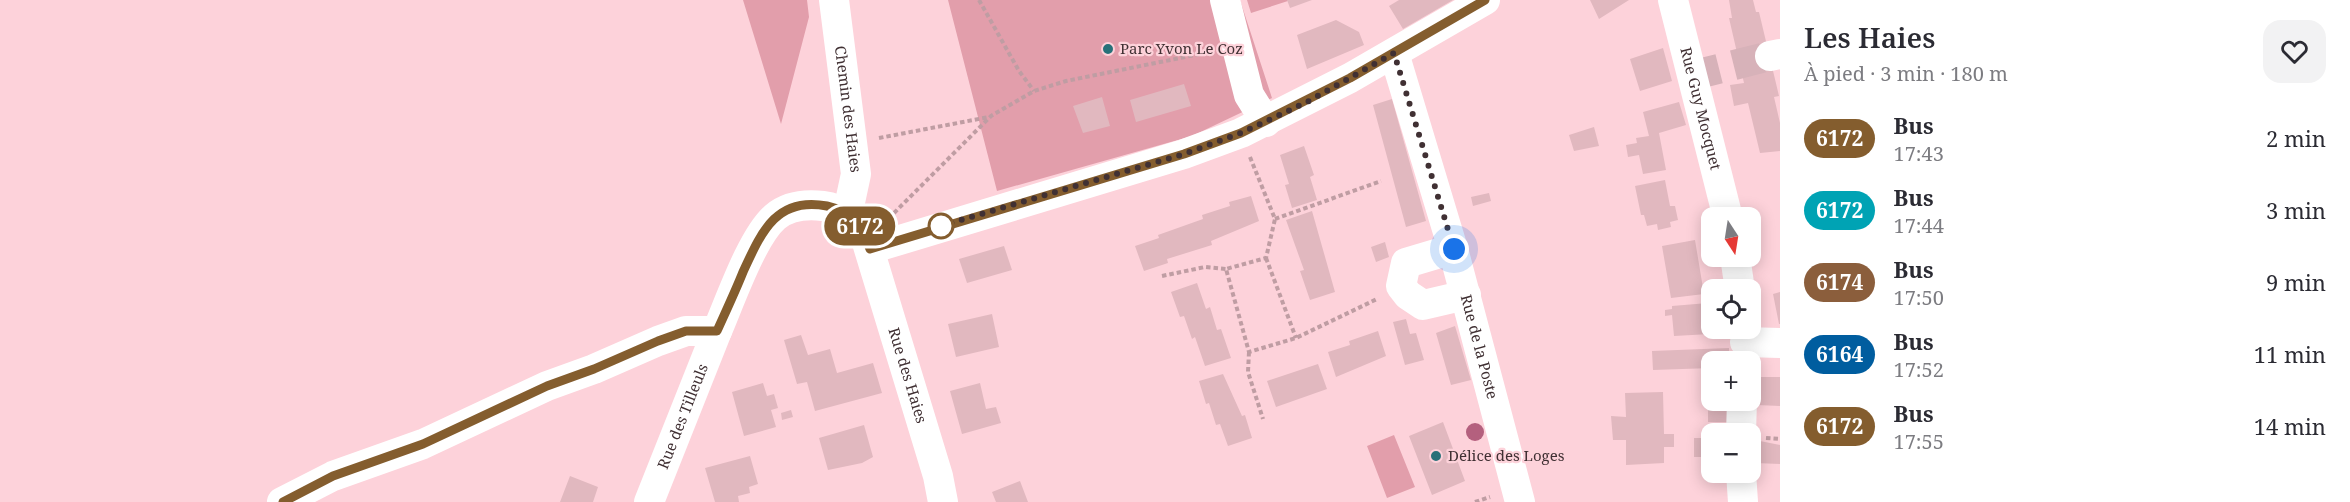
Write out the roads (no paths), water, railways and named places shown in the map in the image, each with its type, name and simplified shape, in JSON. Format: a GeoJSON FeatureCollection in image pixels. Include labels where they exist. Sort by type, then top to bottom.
{"type":"FeatureCollection","features":[{"type":"Feature","properties":{"kind":"street","name":"Chemin des Haies"},"geometry":{"type":"LineString","coordinates":[[834,0],[856,174],[848,216]]}},
{"type":"Feature","properties":{"kind":"street"},"geometry":{"type":"LineString","coordinates":[[1225,0],[1249,95],[1253,127]]}},
{"type":"Feature","properties":{"kind":"street"},"geometry":{"type":"LineString","coordinates":[[870,249],[1184,154],[1253,127],[1394,53],[1485,0]]}},
{"type":"Feature","properties":{"kind":"street","name":"Rue Guy Mocquet"},"geometry":{"type":"LineString","coordinates":[[1673,0],[1725,207]]}},
{"type":"Feature","properties":{"kind":"street","name":"Rue de la Poste"},"geometry":{"type":"LineString","coordinates":[[1394,53],[1454,249],[1520,502]]}},
{"type":"Feature","properties":{"kind":"street","name":"Rue des Tilleuls"},"geometry":{"type":"LineString","coordinates":[[649,502],[717,331],[763,230],[776,216],[793,207],[808,204],[829,207],[848,216]]}},
{"type":"Feature","properties":{"kind":"street","name":"Rue des Haies"},"geometry":{"type":"LineString","coordinates":[[848,216],[859,224],[870,249],[938,476],[943,502]]}},
{"type":"Feature","properties":{"kind":"street"},"geometry":{"type":"LineString","coordinates":[[1454,249],[1406,263],[1401,286],[1408,295],[1423,305],[1466,295]]}},
{"type":"Feature","properties":{"kind":"street"},"geometry":{"type":"LineString","coordinates":[[282,502],[333,476],[423,444],[547,386],[594,369],[658,341],[686,331],[717,331]]}},
{"type":"Feature","properties":{"kind":"street"},"geometry":{"type":"LineString","coordinates":[[1744,344],[1780,343]]}},
{"type":"Feature","properties":{"kind":"street"},"geometry":{"type":"LineString","coordinates":[[1742,483],[1743,502]]}},
{"type":"Feature","properties":{"kind":"tunnel"},"geometry":{"type":"LineString","coordinates":[[1690,76],[1770,56]]}},
{"type":"Feature","properties":{"kind":"place","name":"Parc Yvon Le Coz"},"geometry":{"type":"Point","coordinates":[1108,49]}},
{"type":"Feature","properties":{"kind":"place","name":"Délice des Loges"},"geometry":{"type":"Point","coordinates":[1436,456]}}]}
